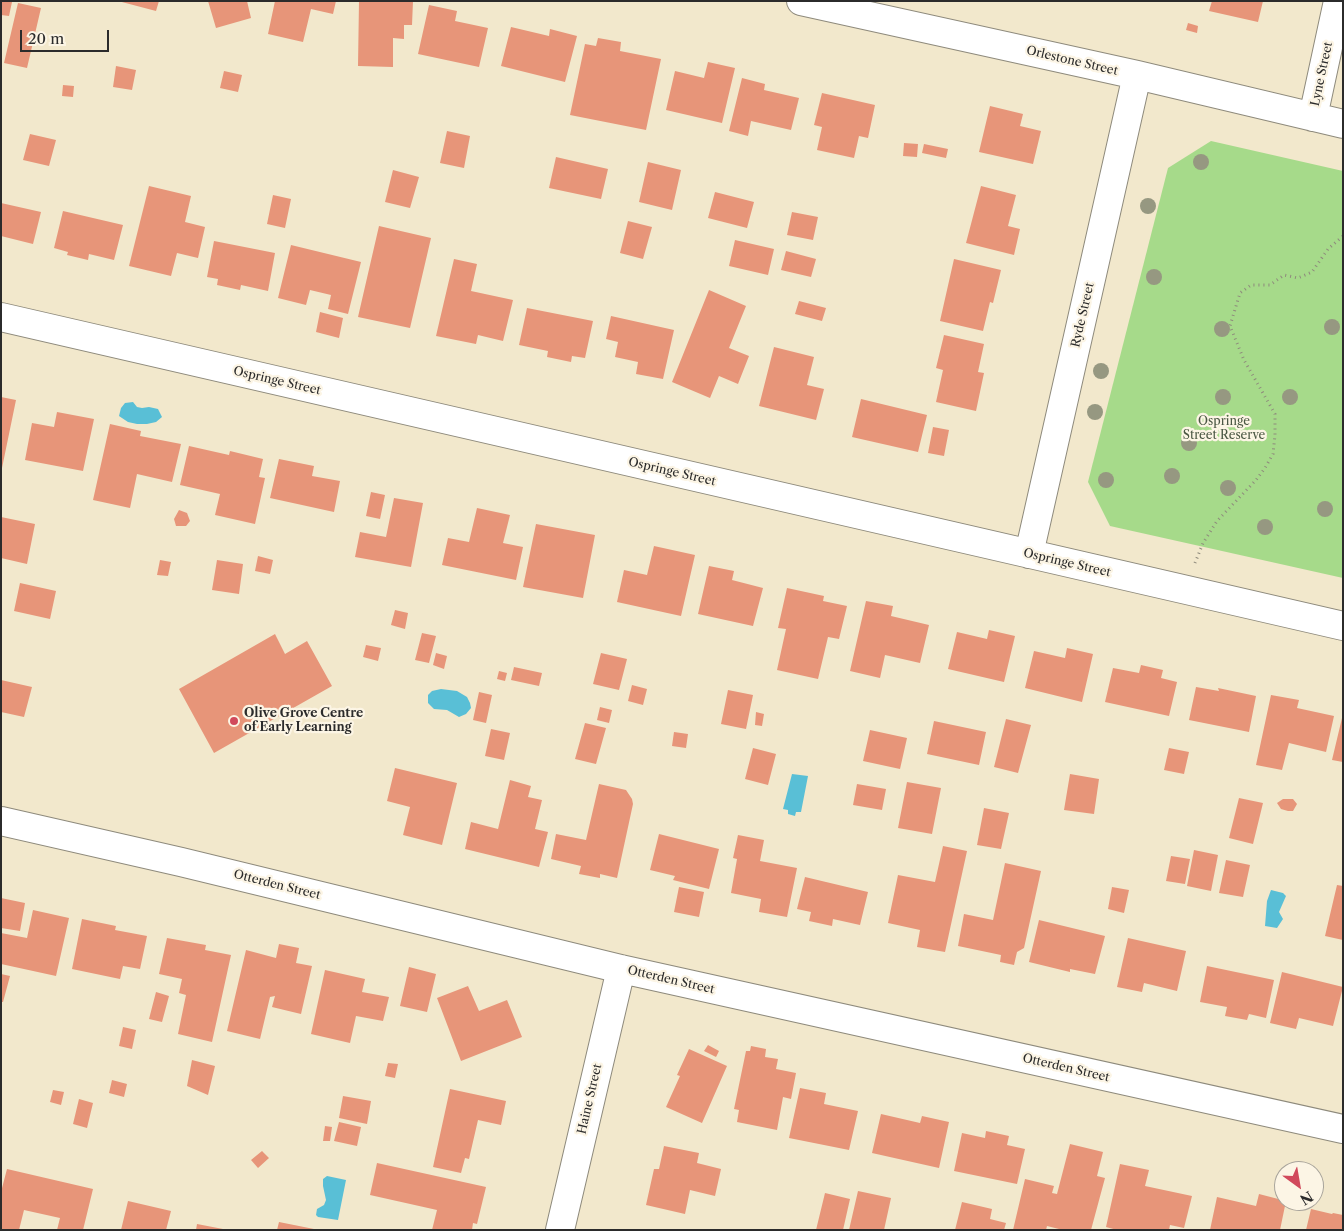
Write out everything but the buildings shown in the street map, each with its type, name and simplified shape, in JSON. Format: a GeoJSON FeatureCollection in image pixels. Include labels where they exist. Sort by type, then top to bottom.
{"type":"FeatureCollection","features":[{"type":"Feature","properties":{"kind":"street","name":"Orlestone Street"},"geometry":{"type":"LineString","coordinates":[[801,1],[1343,124]]}},
{"type":"Feature","properties":{"kind":"street","name":"Lyne Street"},"geometry":{"type":"LineString","coordinates":[[1313,117],[1338,1]]}},
{"type":"Feature","properties":{"kind":"street","name":"Ryde Street"},"geometry":{"type":"LineString","coordinates":[[1028,554],[1137,76]]}},
{"type":"Feature","properties":{"kind":"street","name":"Ospringe Street"},"geometry":{"type":"LineString","coordinates":[[1,317],[1343,626]]}},
{"type":"Feature","properties":{"kind":"street","name":"Otterden Street"},"geometry":{"type":"LineString","coordinates":[[1,821],[190,864],[621,969],[1343,1129]]}},
{"type":"Feature","properties":{"kind":"street","name":"Haine Street"},"geometry":{"type":"LineString","coordinates":[[560,1230],[621,969]]}},
{"type":"Feature","properties":{"kind":"path"},"geometry":{"type":"LineString","coordinates":[[1186,590],[1203,543],[1217,521],[1256,480],[1273,454],[1275,414],[1244,360],[1230,326],[1240,292],[1251,286],[1270,285],[1284,275],[1298,278],[1312,272],[1328,249],[1343,236]]}},
{"type":"Feature","properties":{"kind":"green space","name":"Ospringe Street Reserve"},"geometry":{"type":"Polygon","coordinates":[[[1211,141],[1343,171],[1343,578],[1110,526],[1088,482],[1168,168],[1211,141]]]}},
{"type":"Feature","properties":{"kind":"water"},"geometry":{"type":"Polygon","coordinates":[[[133,402],[137,407],[158,409],[162,417],[156,422],[147,424],[128,422],[119,416],[121,408],[125,403],[133,402]]]}},
{"type":"Feature","properties":{"kind":"water"},"geometry":{"type":"Polygon","coordinates":[[[441,689],[457,691],[467,697],[471,708],[466,714],[459,717],[447,710],[434,709],[428,703],[428,695],[432,691],[441,689]]]}},
{"type":"Feature","properties":{"kind":"water"},"geometry":{"type":"Polygon","coordinates":[[[792,774],[808,776],[801,812],[796,812],[795,816],[788,814],[788,810],[783,809],[792,774]]]}},
{"type":"Feature","properties":{"kind":"water"},"geometry":{"type":"Polygon","coordinates":[[[1271,890],[1283,893],[1286,896],[1279,912],[1283,919],[1277,928],[1265,926],[1267,901],[1271,890]]]}},
{"type":"Feature","properties":{"kind":"water"},"geometry":{"type":"Polygon","coordinates":[[[327,1176],[346,1180],[338,1220],[318,1217],[316,1215],[317,1209],[324,1205],[326,1200],[323,1179],[327,1176]]]}},
{"type":"Feature","properties":{"kind":"place","name":"Olive Grove Centre of Early Learning"},"geometry":{"type":"Point","coordinates":[234,721]}}]}
